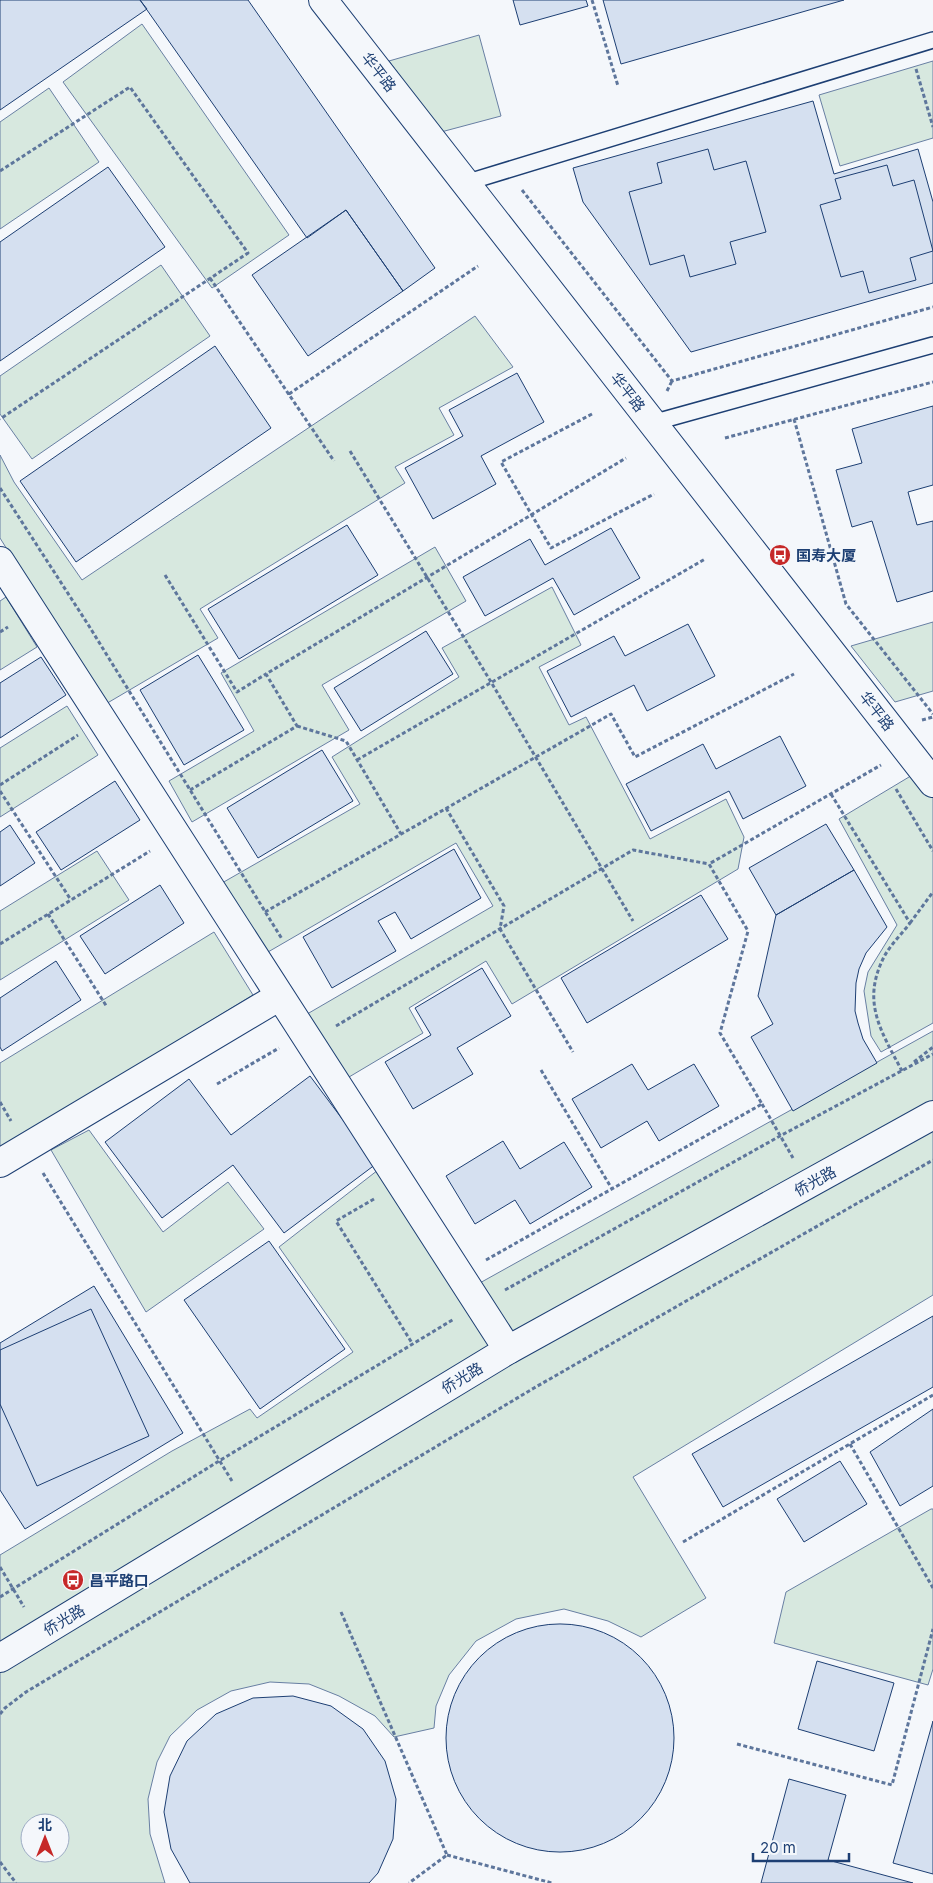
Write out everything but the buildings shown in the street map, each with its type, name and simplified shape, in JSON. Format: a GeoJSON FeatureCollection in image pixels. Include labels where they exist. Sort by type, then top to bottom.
{"type":"FeatureCollection","features":[{"type":"Feature","properties":{"kind":"street","name":"华平路"},"geometry":{"type":"LineString","coordinates":[[323,0],[933,783]]}},
{"type":"Feature","properties":{"kind":"street"},"geometry":{"type":"LineString","coordinates":[[0,561],[508,1350]]}},
{"type":"Feature","properties":{"kind":"street"},"geometry":{"type":"LineString","coordinates":[[0,1163],[280,996]]}},
{"type":"Feature","properties":{"kind":"street","name":"侨光路"},"geometry":{"type":"LineString","coordinates":[[0,1658],[508,1350],[933,1115]]}},
{"type":"Feature","properties":{"kind":"lane"},"geometry":{"type":"LineString","coordinates":[[465,183],[933,40]]}},
{"type":"Feature","properties":{"kind":"lane"},"geometry":{"type":"LineString","coordinates":[[652,423],[933,344]]}},
{"type":"Feature","properties":{"kind":"path"},"geometry":{"type":"LineString","coordinates":[[592,0],[618,86]]}},
{"type":"Feature","properties":{"kind":"path"},"geometry":{"type":"LineString","coordinates":[[910,47],[933,127]]}},
{"type":"Feature","properties":{"kind":"path"},"geometry":{"type":"LineString","coordinates":[[0,171],[130,87],[248,253],[0,419]]}},
{"type":"Feature","properties":{"kind":"path"},"geometry":{"type":"LineString","coordinates":[[506,170],[672,381],[933,306]]}},
{"type":"Feature","properties":{"kind":"path"},"geometry":{"type":"LineString","coordinates":[[289,394],[478,266]]}},
{"type":"Feature","properties":{"kind":"path"},"geometry":{"type":"LineString","coordinates":[[210,278],[334,462]]}},
{"type":"Feature","properties":{"kind":"path"},"geometry":{"type":"LineString","coordinates":[[725,438],[933,382]]}},
{"type":"Feature","properties":{"kind":"path"},"geometry":{"type":"LineString","coordinates":[[592,414],[501,462],[551,548],[654,494]]}},
{"type":"Feature","properties":{"kind":"path"},"geometry":{"type":"LineString","coordinates":[[794,419],[846,604],[933,714]]}},
{"type":"Feature","properties":{"kind":"path"},"geometry":{"type":"LineString","coordinates":[[350,451],[492,682],[633,921]]}},
{"type":"Feature","properties":{"kind":"path"},"geometry":{"type":"LineString","coordinates":[[165,575],[237,692],[626,458]]}},
{"type":"Feature","properties":{"kind":"path"},"geometry":{"type":"LineString","coordinates":[[0,488],[191,789],[286,944]]}},
{"type":"Feature","properties":{"kind":"path"},"geometry":{"type":"LineString","coordinates":[[357,760],[705,559]]}},
{"type":"Feature","properties":{"kind":"path"},"geometry":{"type":"LineString","coordinates":[[266,674],[297,726],[346,741],[401,834]]}},
{"type":"Feature","properties":{"kind":"path"},"geometry":{"type":"LineString","coordinates":[[236,928],[610,714],[635,758],[794,674]]}},
{"type":"Feature","properties":{"kind":"path"},"geometry":{"type":"LineString","coordinates":[[0,784],[102,720]]}},
{"type":"Feature","properties":{"kind":"path"},"geometry":{"type":"LineString","coordinates":[[159,808],[297,726]]}},
{"type":"Feature","properties":{"kind":"path"},"geometry":{"type":"LineString","coordinates":[[217,1084],[307,1038],[336,1026],[634,850],[709,864],[907,750]]}},
{"type":"Feature","properties":{"kind":"path"},"geometry":{"type":"LineString","coordinates":[[892,782],[933,851]]}},
{"type":"Feature","properties":{"kind":"path"},"geometry":{"type":"LineString","coordinates":[[0,791],[71,900]]}},
{"type":"Feature","properties":{"kind":"path"},"geometry":{"type":"LineString","coordinates":[[831,794],[910,923]]}},
{"type":"Feature","properties":{"kind":"path"},"geometry":{"type":"LineString","coordinates":[[446,808],[504,906],[500,929],[573,1052]]}},
{"type":"Feature","properties":{"kind":"path"},"geometry":{"type":"LineString","coordinates":[[0,944],[176,834]]}},
{"type":"Feature","properties":{"kind":"path"},"geometry":{"type":"LineString","coordinates":[[709,864],[748,931],[720,1033],[808,1184]]}},
{"type":"Feature","properties":{"kind":"path"},"geometry":{"type":"LineString","coordinates":[[902,1070],[878,1026],[874,1005],[875,979],[884,956],[933,892]]}},
{"type":"Feature","properties":{"kind":"path"},"geometry":{"type":"LineString","coordinates":[[48,914],[107,1007]]}},
{"type":"Feature","properties":{"kind":"path"},"geometry":{"type":"LineString","coordinates":[[331,1018],[342,1034]]}},
{"type":"Feature","properties":{"kind":"path"},"geometry":{"type":"LineString","coordinates":[[908,1067],[933,1047]]}},
{"type":"Feature","properties":{"kind":"path"},"geometry":{"type":"LineString","coordinates":[[541,1070],[612,1189]]}},
{"type":"Feature","properties":{"kind":"path"},"geometry":{"type":"LineString","coordinates":[[0,1102],[248,1508]]}},
{"type":"Feature","properties":{"kind":"path"},"geometry":{"type":"LineString","coordinates":[[485,1261],[762,1104]]}},
{"type":"Feature","properties":{"kind":"path"},"geometry":{"type":"LineString","coordinates":[[0,1714],[26,1692],[534,1388],[933,1160]]}},
{"type":"Feature","properties":{"kind":"path"},"geometry":{"type":"LineString","coordinates":[[400,1183],[336,1222],[412,1344]]}},
{"type":"Feature","properties":{"kind":"path"},"geometry":{"type":"LineString","coordinates":[[480,1253],[490,1268]]}},
{"type":"Feature","properties":{"kind":"path"},"geometry":{"type":"LineString","coordinates":[[499,1283],[504,1290]]}},
{"type":"Feature","properties":{"kind":"path"},"geometry":{"type":"LineString","coordinates":[[683,1542],[933,1395]]}},
{"type":"Feature","properties":{"kind":"path"},"geometry":{"type":"LineString","coordinates":[[850,1444],[933,1588]]}},
{"type":"Feature","properties":{"kind":"path"},"geometry":{"type":"LineString","coordinates":[[0,1567],[40,1634]]}},
{"type":"Feature","properties":{"kind":"path"},"geometry":{"type":"LineString","coordinates":[[341,1612],[447,1855]]}},
{"type":"Feature","properties":{"kind":"path"},"geometry":{"type":"LineString","coordinates":[[737,1744],[892,1785],[933,1629]]}},
{"type":"Feature","properties":{"kind":"path"},"geometry":{"type":"LineString","coordinates":[[409,1883],[447,1855]]}},
{"type":"Feature","properties":{"kind":"path"},"geometry":{"type":"LineString","coordinates":[[447,1855],[552,1883]]}},
{"type":"Feature","properties":{"kind":"path"},"geometry":{"type":"LineString","coordinates":[[1,1862],[16,1883]]}},
{"type":"Feature","properties":{"kind":"shaded area"},"geometry":{"type":"Polygon","coordinates":[[[142,24],[289,235],[212,288],[63,82],[142,24]]]}},
{"type":"Feature","properties":{"kind":"shaded area"},"geometry":{"type":"Polygon","coordinates":[[[479,35],[501,116],[441,132],[389,61],[479,35]]]}},
{"type":"Feature","properties":{"kind":"shaded area"},"geometry":{"type":"Polygon","coordinates":[[[933,61],[933,138],[840,166],[819,95],[933,61]]]}},
{"type":"Feature","properties":{"kind":"shaded area"},"geometry":{"type":"Polygon","coordinates":[[[49,88],[99,162],[0,229],[0,122],[49,88]]]}},
{"type":"Feature","properties":{"kind":"shaded area"},"geometry":{"type":"Polygon","coordinates":[[[161,265],[210,336],[32,459],[0,414],[0,376],[161,265]]]}},
{"type":"Feature","properties":{"kind":"shaded area"},"geometry":{"type":"Polygon","coordinates":[[[475,316],[513,367],[439,408],[454,435],[395,467],[405,483],[200,609],[218,638],[104,705],[0,538],[0,455],[14,482],[82,580],[475,316]]]}},
{"type":"Feature","properties":{"kind":"shaded area"},"geometry":{"type":"Polygon","coordinates":[[[435,547],[466,601],[322,685],[349,730],[192,822],[169,781],[254,731],[221,673],[435,547]]]}},
{"type":"Feature","properties":{"kind":"shaded area"},"geometry":{"type":"Polygon","coordinates":[[[552,587],[581,645],[539,667],[569,725],[586,717],[650,839],[726,799],[744,837],[738,869],[512,1004],[486,961],[409,1008],[423,1033],[344,1080],[302,1017],[493,906],[456,843],[268,952],[222,883],[360,804],[332,757],[459,677],[442,648],[552,587]]]}},
{"type":"Feature","properties":{"kind":"shaded area"},"geometry":{"type":"Polygon","coordinates":[[[6,597],[37,647],[0,670],[0,601],[6,597]]]}},
{"type":"Feature","properties":{"kind":"shaded area"},"geometry":{"type":"Polygon","coordinates":[[[933,622],[933,691],[895,702],[851,646],[933,622]]]}},
{"type":"Feature","properties":{"kind":"shaded area"},"geometry":{"type":"Polygon","coordinates":[[[67,706],[98,755],[0,817],[0,748],[67,706]]]}},
{"type":"Feature","properties":{"kind":"shaded area"},"geometry":{"type":"Polygon","coordinates":[[[914,774],[933,798],[933,1023],[881,1052],[871,1036],[864,991],[868,972],[897,925],[839,819],[914,774]]]}},
{"type":"Feature","properties":{"kind":"shaded area"},"geometry":{"type":"Polygon","coordinates":[[[97,851],[129,900],[0,980],[0,911],[97,851]]]}},
{"type":"Feature","properties":{"kind":"shaded area"},"geometry":{"type":"Polygon","coordinates":[[[214,932],[253,995],[0,1149],[0,1063],[214,932]]]}},
{"type":"Feature","properties":{"kind":"shaded area"},"geometry":{"type":"Polygon","coordinates":[[[933,1031],[933,1104],[0,1646],[0,1555],[172,1451],[250,1409],[257,1418],[353,1352],[279,1247],[378,1170],[460,1294],[933,1031]]]}},
{"type":"Feature","properties":{"kind":"shaded area"},"geometry":{"type":"Polygon","coordinates":[[[933,1120],[933,1295],[633,1477],[706,1598],[641,1637],[608,1621],[564,1609],[516,1619],[476,1641],[449,1675],[436,1706],[434,1728],[394,1737],[375,1716],[339,1696],[309,1684],[270,1682],[231,1691],[197,1710],[170,1736],[157,1762],[148,1799],[150,1834],[165,1883],[0,1883],[0,1668],[509,1353],[933,1120]]]}},
{"type":"Feature","properties":{"kind":"shaded area"},"geometry":{"type":"Polygon","coordinates":[[[89,1130],[163,1232],[228,1182],[264,1229],[146,1312],[51,1150],[89,1130]]]}},
{"type":"Feature","properties":{"kind":"shaded area"},"geometry":{"type":"Polygon","coordinates":[[[933,1509],[933,1669],[928,1685],[774,1643],[786,1592],[933,1509]]]}},
{"type":"Feature","properties":{"kind":"place","name":"国寿大厦"},"geometry":{"type":"Point","coordinates":[780,555]}},
{"type":"Feature","properties":{"kind":"place","name":"昌平路口"},"geometry":{"type":"Point","coordinates":[73,1580]}}]}
